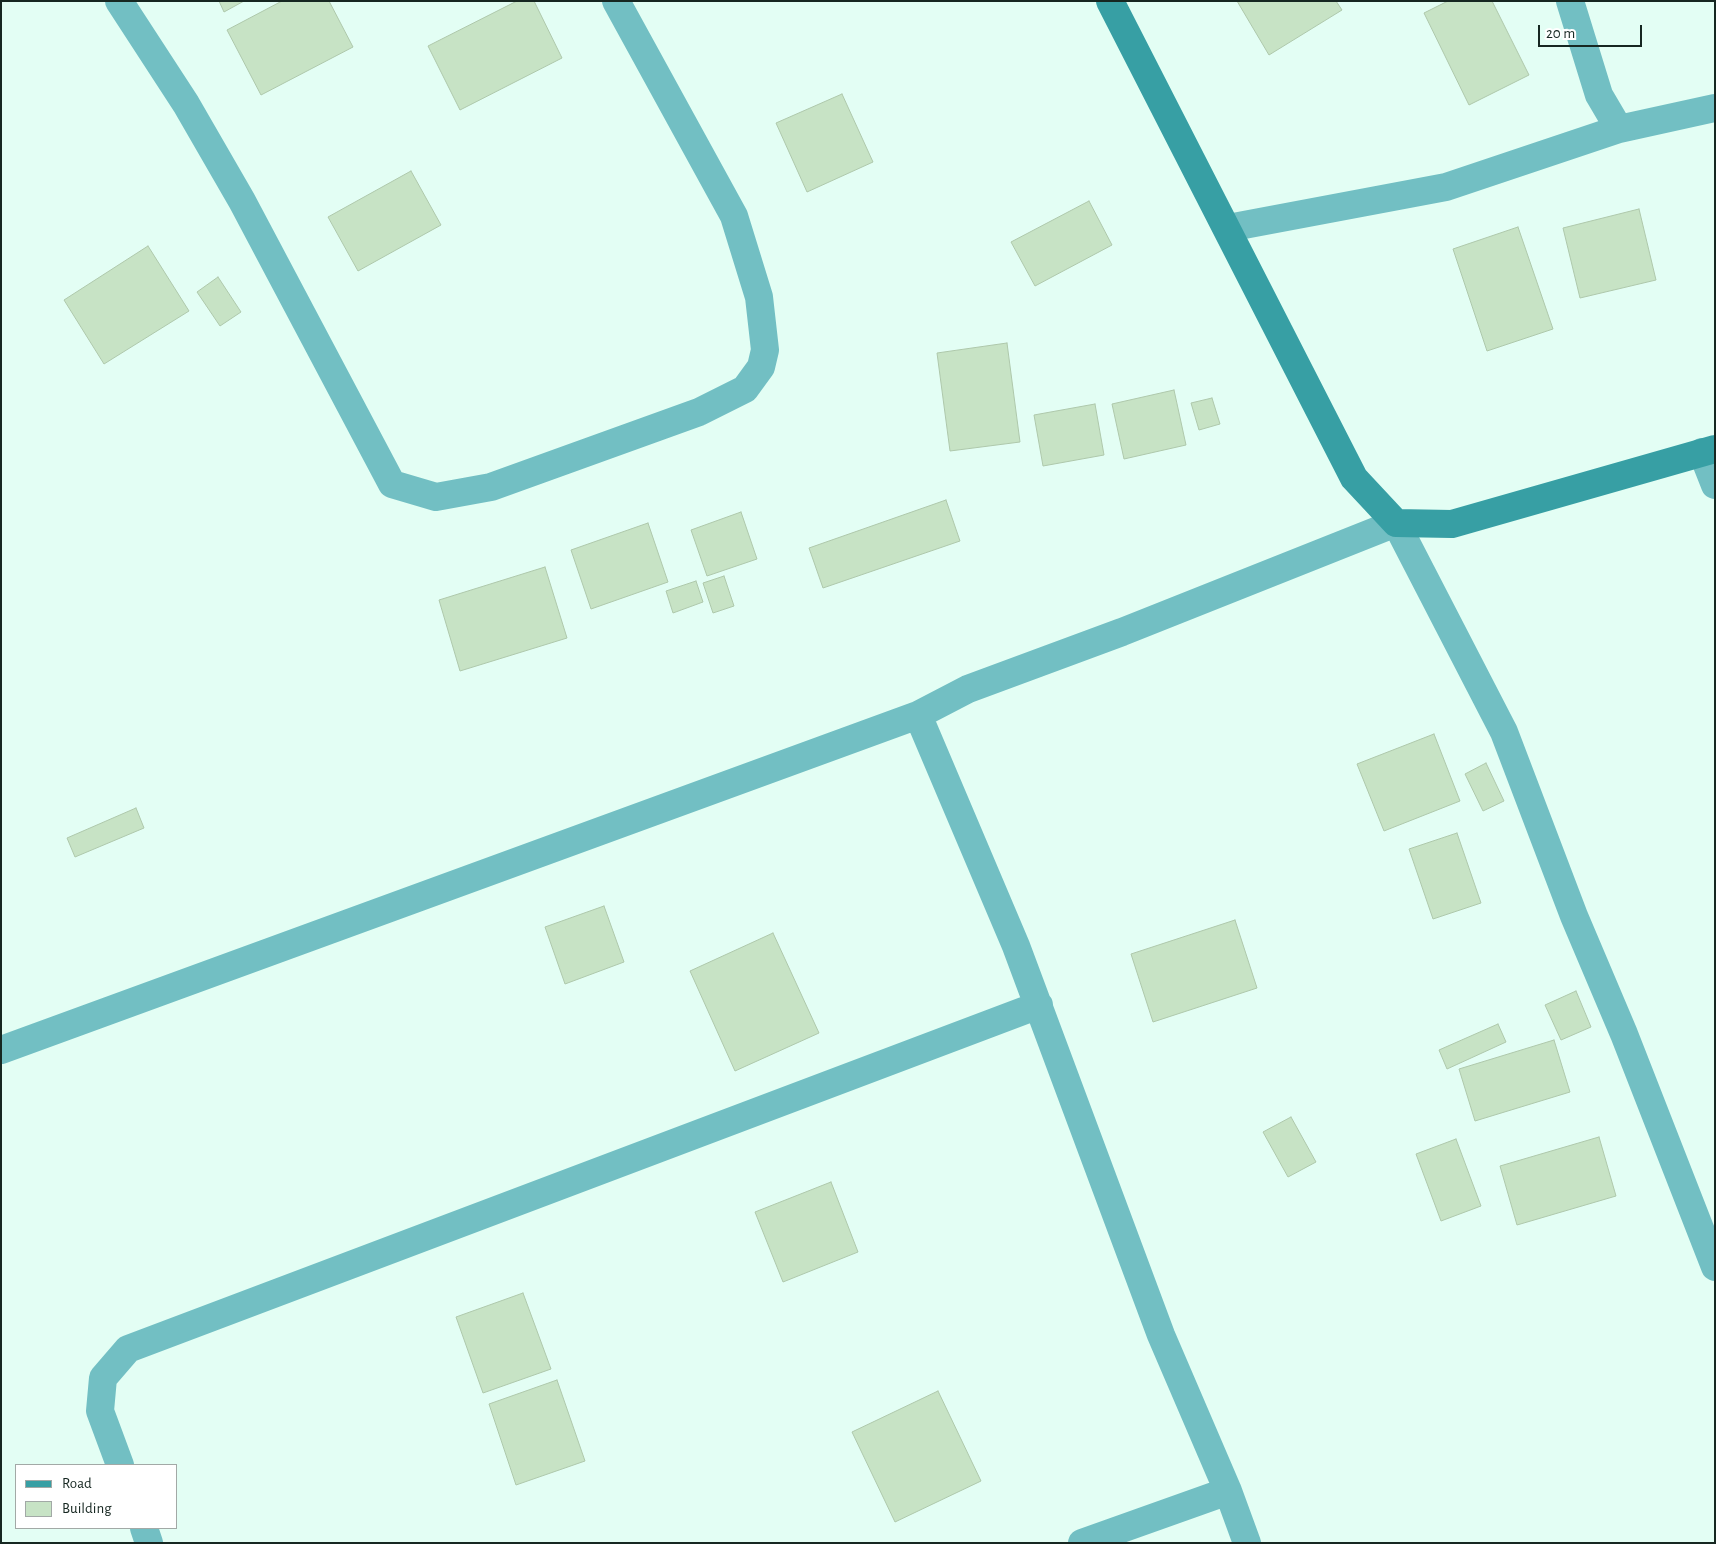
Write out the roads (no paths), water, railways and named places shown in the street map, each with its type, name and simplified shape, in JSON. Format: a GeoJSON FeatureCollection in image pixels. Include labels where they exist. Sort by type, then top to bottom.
{"type":"FeatureCollection","features":[{"type":"Feature","properties":{"kind":"street"},"geometry":{"type":"LineString","coordinates":[[119,1],[186,104],[242,200],[392,484],[436,497],[491,487],[699,412],[745,389],[761,367],[766,350],[759,297],[734,216],[616,1]]}},
{"type":"Feature","properties":{"kind":"street"},"geometry":{"type":"LineString","coordinates":[[1110,1],[1228,228],[1354,478],[1396,523],[1504,732],[1574,916],[1624,1034],[1715,1267]]}},
{"type":"Feature","properties":{"kind":"street"},"geometry":{"type":"LineString","coordinates":[[1570,1],[1599,95],[1619,129]]}},
{"type":"Feature","properties":{"kind":"street"},"geometry":{"type":"LineString","coordinates":[[1228,228],[1446,187],[1619,129],[1715,108]]}},
{"type":"Feature","properties":{"kind":"street"},"geometry":{"type":"LineString","coordinates":[[1,1050],[918,715],[968,689],[1122,632],[1396,523],[1452,524],[1708,450],[1715,485]]}},
{"type":"Feature","properties":{"kind":"street"},"geometry":{"type":"LineString","coordinates":[[918,715],[1039,1005],[1162,1335],[1228,1492],[1246,1543]]}},
{"type":"Feature","properties":{"kind":"street"},"geometry":{"type":"LineString","coordinates":[[120,1464],[100,1411],[104,1378],[128,1349],[1039,1005]]}},
{"type":"Feature","properties":{"kind":"street"},"geometry":{"type":"LineString","coordinates":[[1082,1543],[1228,1492]]}},
{"type":"Feature","properties":{"kind":"street"},"geometry":{"type":"LineString","coordinates":[[144,1529],[150,1543]]}}]}
